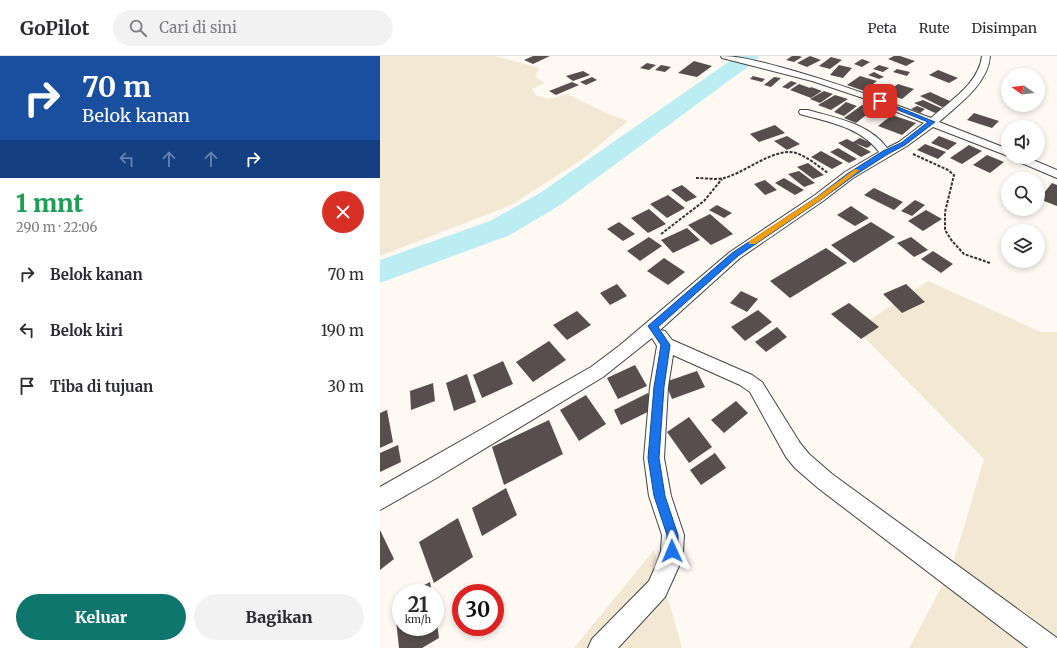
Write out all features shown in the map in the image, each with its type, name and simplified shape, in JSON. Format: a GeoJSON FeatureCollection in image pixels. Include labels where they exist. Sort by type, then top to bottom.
{"type":"FeatureCollection","features":[{"type":"Feature","properties":{"kind":"street"},"geometry":{"type":"LineString","coordinates":[[725,56],[815,79],[866,96],[1001,150]]}},
{"type":"Feature","properties":{"kind":"street"},"geometry":{"type":"LineString","coordinates":[[380,499],[426,474],[596,372],[625,351],[735,255],[840,182],[892,150],[932,122],[974,84],[985,67],[986,56]]}},
{"type":"Feature","properties":{"kind":"street"},"geometry":{"type":"LineString","coordinates":[[804,112],[864,133],[892,150]]}},
{"type":"Feature","properties":{"kind":"street"},"geometry":{"type":"LineString","coordinates":[[1033,164],[1057,174]]}},
{"type":"Feature","properties":{"kind":"street"},"geometry":{"type":"LineString","coordinates":[[652,326],[666,345],[746,380],[756,387],[793,450],[808,466],[825,481],[1049,648]]}},
{"type":"Feature","properties":{"kind":"street"},"geometry":{"type":"LineString","coordinates":[[601,648],[657,589],[668,566],[672,551],[672,535],[660,496],[654,458],[658,392],[666,345]]}},
{"type":"Feature","properties":{"kind":"path"},"geometry":{"type":"LineString","coordinates":[[892,150],[948,170],[954,175],[945,212],[945,230],[952,241],[964,254],[990,263]]}},
{"type":"Feature","properties":{"kind":"path"},"geometry":{"type":"LineString","coordinates":[[696,178],[722,179],[735,175],[753,165],[783,152],[796,153],[810,160],[840,182]]}},
{"type":"Feature","properties":{"kind":"path"},"geometry":{"type":"LineString","coordinates":[[661,234],[704,201],[722,179]]}},
{"type":"Feature","properties":{"kind":"shaded area"},"geometry":{"type":"Polygon","coordinates":[[[380,56],[495,56],[539,68],[535,77],[545,83],[532,89],[537,96],[550,99],[567,94],[606,113],[628,121],[580,161],[511,205],[380,256],[380,56]]]}},
{"type":"Feature","properties":{"kind":"shaded area"},"geometry":{"type":"Polygon","coordinates":[[[928,281],[1041,332],[1057,332],[1057,648],[909,648],[952,567],[984,459],[856,329],[928,281]]]}},
{"type":"Feature","properties":{"kind":"shaded area"},"geometry":{"type":"Polygon","coordinates":[[[654,550],[682,648],[574,648],[654,550]]]}},
{"type":"Feature","properties":{"kind":"building"},"geometry":{"type":"Polygon","coordinates":[[[533,56],[550,56],[533,64],[524,60],[533,56]]]}},
{"type":"Feature","properties":{"kind":"building"},"geometry":{"type":"Polygon","coordinates":[[[792,56],[802,57],[794,62],[786,60],[792,56]]]}},
{"type":"Feature","properties":{"kind":"building"},"geometry":{"type":"Polygon","coordinates":[[[810,56],[821,60],[807,67],[797,63],[810,56]]]}},
{"type":"Feature","properties":{"kind":"building"},"geometry":{"type":"Polygon","coordinates":[[[894,56],[900,56],[915,61],[906,66],[888,59],[894,56]]]}},
{"type":"Feature","properties":{"kind":"building"},"geometry":{"type":"Polygon","coordinates":[[[831,57],[842,60],[830,69],[819,66],[831,57]]]}},
{"type":"Feature","properties":{"kind":"building"},"geometry":{"type":"Polygon","coordinates":[[[862,59],[870,62],[862,67],[854,64],[862,59]]]}},
{"type":"Feature","properties":{"kind":"building"},"geometry":{"type":"Polygon","coordinates":[[[694,61],[712,66],[697,77],[678,73],[694,61]]]}},
{"type":"Feature","properties":{"kind":"building"},"geometry":{"type":"Polygon","coordinates":[[[647,63],[656,65],[649,70],[640,68],[647,63]]]}},
{"type":"Feature","properties":{"kind":"building"},"geometry":{"type":"Polygon","coordinates":[[[661,65],[671,67],[665,72],[655,70],[661,65]]]}},
{"type":"Feature","properties":{"kind":"building"},"geometry":{"type":"Polygon","coordinates":[[[839,65],[852,68],[843,78],[830,75],[839,65]]]}},
{"type":"Feature","properties":{"kind":"building"},"geometry":{"type":"Polygon","coordinates":[[[879,65],[889,68],[883,72],[873,69],[879,65]]]}},
{"type":"Feature","properties":{"kind":"building"},"geometry":{"type":"Polygon","coordinates":[[[897,69],[910,72],[907,76],[893,72],[897,69]]]}},
{"type":"Feature","properties":{"kind":"building"},"geometry":{"type":"Polygon","coordinates":[[[938,70],[958,78],[949,83],[929,75],[938,70]]]}},
{"type":"Feature","properties":{"kind":"building"},"geometry":{"type":"Polygon","coordinates":[[[583,71],[590,75],[573,81],[566,76],[583,71]]]}},
{"type":"Feature","properties":{"kind":"building"},"geometry":{"type":"Polygon","coordinates":[[[874,72],[884,77],[879,79],[868,75],[874,72]]]}},
{"type":"Feature","properties":{"kind":"building"},"geometry":{"type":"Polygon","coordinates":[[[753,76],[765,79],[762,82],[750,79],[753,76]]]}},
{"type":"Feature","properties":{"kind":"building"},"geometry":{"type":"Polygon","coordinates":[[[860,76],[877,81],[864,91],[847,85],[860,76]]]}},
{"type":"Feature","properties":{"kind":"building"},"geometry":{"type":"Polygon","coordinates":[[[592,77],[597,80],[586,85],[580,82],[592,77]]]}},
{"type":"Feature","properties":{"kind":"building"},"geometry":{"type":"Polygon","coordinates":[[[774,77],[781,78],[771,87],[764,85],[774,77]]]}},
{"type":"Feature","properties":{"kind":"building"},"geometry":{"type":"Polygon","coordinates":[[[791,81],[797,83],[788,89],[782,87],[791,81]]]}},
{"type":"Feature","properties":{"kind":"building"},"geometry":{"type":"Polygon","coordinates":[[[572,82],[579,85],[556,95],[549,91],[572,82]]]}},
{"type":"Feature","properties":{"kind":"building"},"geometry":{"type":"Polygon","coordinates":[[[799,84],[822,91],[811,98],[790,90],[799,84]]]}},
{"type":"Feature","properties":{"kind":"building"},"geometry":{"type":"Polygon","coordinates":[[[898,84],[914,89],[902,99],[885,93],[898,84]]]}},
{"type":"Feature","properties":{"kind":"building"},"geometry":{"type":"Polygon","coordinates":[[[824,91],[833,94],[820,103],[810,99],[824,91]]]}},
{"type":"Feature","properties":{"kind":"building"},"geometry":{"type":"Polygon","coordinates":[[[930,92],[952,102],[942,107],[920,96],[930,92]]]}},
{"type":"Feature","properties":{"kind":"building"},"geometry":{"type":"Polygon","coordinates":[[[835,95],[848,99],[831,110],[818,105],[835,95]]]}},
{"type":"Feature","properties":{"kind":"building"},"geometry":{"type":"Polygon","coordinates":[[[923,100],[943,109],[935,113],[914,103],[923,100]]]}},
{"type":"Feature","properties":{"kind":"building"},"geometry":{"type":"Polygon","coordinates":[[[846,102],[857,106],[844,116],[834,112],[846,102]]]}},
{"type":"Feature","properties":{"kind":"building"},"geometry":{"type":"Polygon","coordinates":[[[862,105],[874,109],[856,123],[844,118],[862,105]]]}},
{"type":"Feature","properties":{"kind":"building"},"geometry":{"type":"Polygon","coordinates":[[[917,106],[925,109],[920,113],[911,109],[917,106]]]}},
{"type":"Feature","properties":{"kind":"building"},"geometry":{"type":"Polygon","coordinates":[[[974,113],[999,121],[992,128],[967,120],[974,113]]]}},
{"type":"Feature","properties":{"kind":"building"},"geometry":{"type":"Polygon","coordinates":[[[892,115],[916,123],[902,135],[878,126],[892,115]]]}},
{"type":"Feature","properties":{"kind":"building"},"geometry":{"type":"Polygon","coordinates":[[[775,125],[785,133],[759,142],[750,134],[775,125]]]}},
{"type":"Feature","properties":{"kind":"building"},"geometry":{"type":"Polygon","coordinates":[[[787,136],[800,144],[787,150],[774,141],[787,136]]]}},
{"type":"Feature","properties":{"kind":"building"},"geometry":{"type":"Polygon","coordinates":[[[939,136],[957,143],[948,150],[931,143],[939,136]]]}},
{"type":"Feature","properties":{"kind":"building"},"geometry":{"type":"Polygon","coordinates":[[[860,138],[873,144],[867,148],[855,143],[871,152],[861,157],[838,143],[847,139],[853,142],[860,138]]]}},
{"type":"Feature","properties":{"kind":"building"},"geometry":{"type":"Polygon","coordinates":[[[925,144],[946,152],[938,159],[917,150],[925,144]]]}},
{"type":"Feature","properties":{"kind":"building"},"geometry":{"type":"Polygon","coordinates":[[[969,145],[982,151],[962,164],[950,158],[969,145]]]}},
{"type":"Feature","properties":{"kind":"building"},"geometry":{"type":"Polygon","coordinates":[[[838,148],[857,159],[849,163],[830,152],[838,148]]]}},
{"type":"Feature","properties":{"kind":"building"},"geometry":{"type":"Polygon","coordinates":[[[821,151],[843,163],[832,169],[811,157],[821,151]]]}},
{"type":"Feature","properties":{"kind":"building"},"geometry":{"type":"Polygon","coordinates":[[[987,155],[1001,161],[1001,164],[990,173],[973,165],[987,155]]]}},
{"type":"Feature","properties":{"kind":"building"},"geometry":{"type":"Polygon","coordinates":[[[808,163],[824,175],[813,179],[797,167],[808,163]]]}},
{"type":"Feature","properties":{"kind":"building"},"geometry":{"type":"Polygon","coordinates":[[[799,171],[815,183],[804,187],[788,174],[799,171]]]}},
{"type":"Feature","properties":{"kind":"building"},"geometry":{"type":"Polygon","coordinates":[[[784,178],[804,190],[795,195],[775,183],[784,178]]]}},
{"type":"Feature","properties":{"kind":"building"},"geometry":{"type":"Polygon","coordinates":[[[765,180],[777,190],[765,195],[754,184],[765,180]]]}},
{"type":"Feature","properties":{"kind":"building"},"geometry":{"type":"Polygon","coordinates":[[[1052,183],[1057,185],[1057,206],[1045,201],[1045,192],[1052,183]]]}},
{"type":"Feature","properties":{"kind":"building"},"geometry":{"type":"Polygon","coordinates":[[[682,185],[697,197],[686,202],[671,190],[682,185]]]}},
{"type":"Feature","properties":{"kind":"building"},"geometry":{"type":"Polygon","coordinates":[[[874,188],[903,202],[894,210],[864,195],[874,188]]]}},
{"type":"Feature","properties":{"kind":"building"},"geometry":{"type":"Polygon","coordinates":[[[668,195],[685,208],[667,218],[650,204],[668,195]]]}},
{"type":"Feature","properties":{"kind":"building"},"geometry":{"type":"Polygon","coordinates":[[[915,200],[925,205],[912,216],[901,211],[915,200]]]}},
{"type":"Feature","properties":{"kind":"building"},"geometry":{"type":"Polygon","coordinates":[[[717,205],[732,213],[724,218],[709,210],[717,205]]]}},
{"type":"Feature","properties":{"kind":"building"},"geometry":{"type":"Polygon","coordinates":[[[851,206],[869,218],[855,226],[837,215],[851,206]]]}},
{"type":"Feature","properties":{"kind":"building"},"geometry":{"type":"Polygon","coordinates":[[[649,209],[666,224],[648,233],[631,218],[649,209]]]}},
{"type":"Feature","properties":{"kind":"building"},"geometry":{"type":"Polygon","coordinates":[[[926,210],[942,219],[923,231],[908,221],[926,210]]]}},
{"type":"Feature","properties":{"kind":"building"},"geometry":{"type":"Polygon","coordinates":[[[710,214],[733,234],[711,245],[688,225],[710,214]]]}},
{"type":"Feature","properties":{"kind":"building"},"geometry":{"type":"Polygon","coordinates":[[[619,222],[635,234],[623,241],[607,229],[619,222]]]}},
{"type":"Feature","properties":{"kind":"building"},"geometry":{"type":"Polygon","coordinates":[[[871,222],[895,237],[854,263],[831,245],[871,222]]]}},
{"type":"Feature","properties":{"kind":"building"},"geometry":{"type":"Polygon","coordinates":[[[687,228],[700,240],[673,253],[661,240],[687,228]]]}},
{"type":"Feature","properties":{"kind":"building"},"geometry":{"type":"Polygon","coordinates":[[[649,237],[662,246],[640,261],[627,251],[649,237]]]}},
{"type":"Feature","properties":{"kind":"building"},"geometry":{"type":"Polygon","coordinates":[[[911,237],[928,250],[914,257],[897,243],[911,237]]]}},
{"type":"Feature","properties":{"kind":"building"},"geometry":{"type":"Polygon","coordinates":[[[826,248],[847,263],[790,298],[770,281],[826,248]]]}},
{"type":"Feature","properties":{"kind":"building"},"geometry":{"type":"Polygon","coordinates":[[[933,251],[953,264],[941,273],[921,259],[933,251]]]}},
{"type":"Feature","properties":{"kind":"building"},"geometry":{"type":"Polygon","coordinates":[[[664,258],[685,272],[668,285],[647,271],[664,258]]]}},
{"type":"Feature","properties":{"kind":"building"},"geometry":{"type":"Polygon","coordinates":[[[617,284],[627,296],[610,305],[600,293],[617,284]]]}},
{"type":"Feature","properties":{"kind":"building"},"geometry":{"type":"Polygon","coordinates":[[[906,284],[925,302],[902,313],[883,294],[906,284]]]}},
{"type":"Feature","properties":{"kind":"building"},"geometry":{"type":"Polygon","coordinates":[[[741,291],[758,299],[747,312],[730,303],[741,291]]]}},
{"type":"Feature","properties":{"kind":"building"},"geometry":{"type":"Polygon","coordinates":[[[849,303],[879,327],[861,339],[831,314],[849,303]]]}},
{"type":"Feature","properties":{"kind":"building"},"geometry":{"type":"Polygon","coordinates":[[[758,310],[772,322],[745,341],[731,327],[758,310]]]}},
{"type":"Feature","properties":{"kind":"building"},"geometry":{"type":"Polygon","coordinates":[[[577,311],[591,325],[567,340],[553,325],[577,311]]]}},
{"type":"Feature","properties":{"kind":"building"},"geometry":{"type":"Polygon","coordinates":[[[777,327],[787,337],[766,352],[755,342],[777,327]]]}},
{"type":"Feature","properties":{"kind":"building"},"geometry":{"type":"Polygon","coordinates":[[[549,341],[566,360],[533,382],[516,362],[549,341]]]}},
{"type":"Feature","properties":{"kind":"building"},"geometry":{"type":"Polygon","coordinates":[[[503,361],[513,384],[482,398],[473,375],[503,361]]]}},
{"type":"Feature","properties":{"kind":"building"},"geometry":{"type":"Polygon","coordinates":[[[635,365],[647,386],[618,399],[607,378],[635,365]]]}},
{"type":"Feature","properties":{"kind":"building"},"geometry":{"type":"Polygon","coordinates":[[[697,371],[705,387],[672,399],[665,382],[697,371]]]}},
{"type":"Feature","properties":{"kind":"building"},"geometry":{"type":"Polygon","coordinates":[[[467,374],[476,402],[454,411],[446,383],[467,374]]]}},
{"type":"Feature","properties":{"kind":"building"},"geometry":{"type":"Polygon","coordinates":[[[433,383],[435,401],[411,410],[410,391],[433,383]]]}},
{"type":"Feature","properties":{"kind":"building"},"geometry":{"type":"Polygon","coordinates":[[[648,393],[656,408],[621,425],[614,410],[648,393]]]}},
{"type":"Feature","properties":{"kind":"building"},"geometry":{"type":"Polygon","coordinates":[[[586,395],[606,424],[579,441],[560,410],[586,395]]]}},
{"type":"Feature","properties":{"kind":"building"},"geometry":{"type":"Polygon","coordinates":[[[736,401],[748,413],[724,433],[711,420],[736,401]]]}},
{"type":"Feature","properties":{"kind":"building"},"geometry":{"type":"Polygon","coordinates":[[[387,410],[393,442],[380,448],[380,413],[387,410]]]}},
{"type":"Feature","properties":{"kind":"building"},"geometry":{"type":"Polygon","coordinates":[[[689,417],[712,447],[689,463],[667,432],[689,417]]]}},
{"type":"Feature","properties":{"kind":"building"},"geometry":{"type":"Polygon","coordinates":[[[549,420],[563,454],[504,485],[492,447],[549,420]]]}},
{"type":"Feature","properties":{"kind":"building"},"geometry":{"type":"Polygon","coordinates":[[[398,445],[401,462],[380,472],[380,453],[398,445]]]}},
{"type":"Feature","properties":{"kind":"building"},"geometry":{"type":"Polygon","coordinates":[[[715,453],[726,468],[701,485],[690,470],[715,453]]]}},
{"type":"Feature","properties":{"kind":"building"},"geometry":{"type":"Polygon","coordinates":[[[506,488],[517,515],[482,536],[472,508],[506,488]]]}},
{"type":"Feature","properties":{"kind":"building"},"geometry":{"type":"Polygon","coordinates":[[[458,518],[473,557],[434,583],[419,542],[458,518]]]}},
{"type":"Feature","properties":{"kind":"building"},"geometry":{"type":"Polygon","coordinates":[[[380,530],[394,559],[380,570],[380,530]]]}},
{"type":"Feature","properties":{"kind":"building"},"geometry":{"type":"Polygon","coordinates":[[[398,636],[439,636],[439,638],[422,648],[399,648],[398,636]]]}},
{"type":"Feature","properties":{"kind":"waterway"},"geometry":{"type":"LineString","coordinates":[[380,272],[500,228],[550,199],[750,56]]}},
{"type":"Feature","properties":{"kind":"slow traffic"},"geometry":{"type":"LineString","coordinates":[[752,242],[819,198],[857,170]]}},
{"type":"Feature","properties":{"kind":"route"},"geometry":{"type":"LineString","coordinates":[[672,551],[672,535],[660,496],[654,458],[655,425],[659,387],[666,345],[652,326],[735,255],[819,198],[849,175],[903,144],[932,122],[880,101]]}}]}
